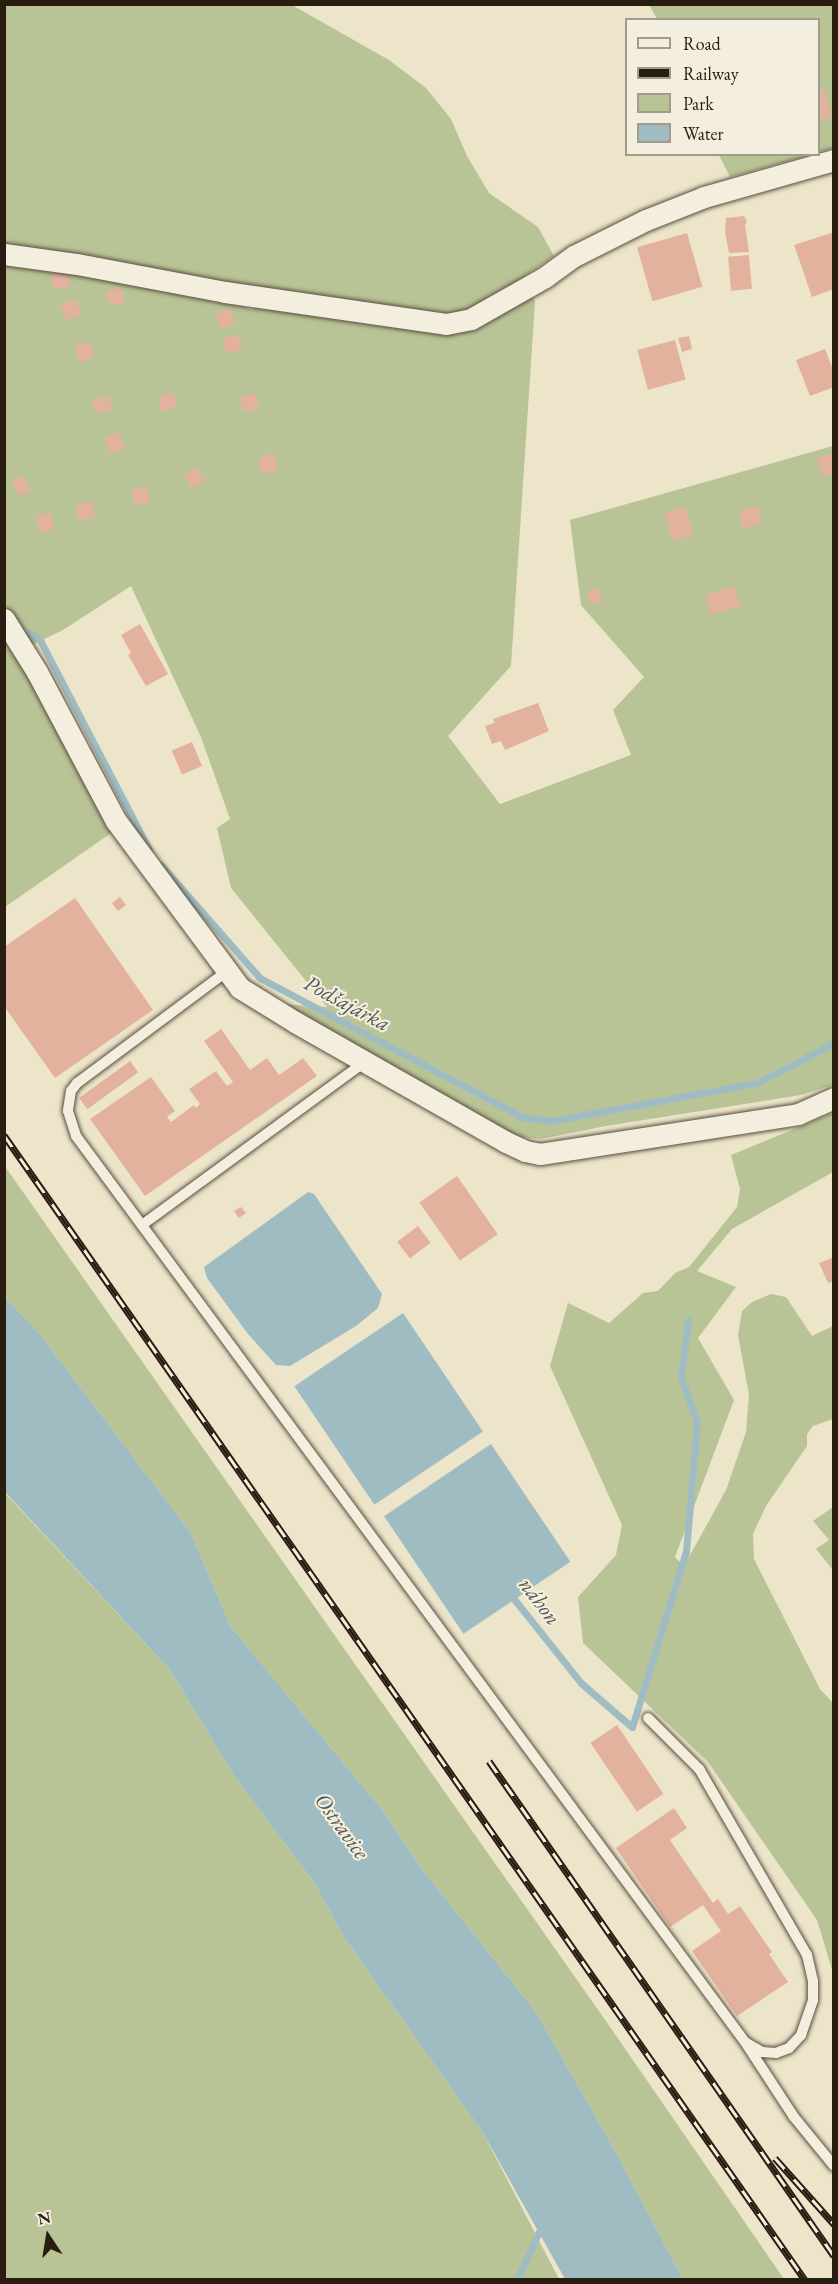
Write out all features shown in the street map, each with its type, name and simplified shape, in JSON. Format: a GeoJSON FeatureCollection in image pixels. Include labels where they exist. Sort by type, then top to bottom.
{"type":"FeatureCollection","features":[{"type":"Feature","properties":{"kind":"street"},"geometry":{"type":"LineString","coordinates":[[4,254],[77,264],[225,292],[446,324],[471,319],[545,277],[574,256],[656,216],[704,197],[834,160]]}},
{"type":"Feature","properties":{"kind":"street"},"geometry":{"type":"LineString","coordinates":[[7,622],[116,820],[226,972],[240,988],[258,1000],[365,1062],[506,1142],[525,1151],[540,1154],[798,1114],[834,1098]]}},
{"type":"Feature","properties":{"kind":"lane"},"geometry":{"type":"LineString","coordinates":[[226,972],[87,1073],[71,1091],[68,1111],[76,1136],[745,2042],[794,2117],[834,2166]]}},
{"type":"Feature","properties":{"kind":"lane"},"geometry":{"type":"LineString","coordinates":[[142,1225],[365,1062]]}},
{"type":"Feature","properties":{"kind":"lane"},"geometry":{"type":"LineString","coordinates":[[648,1718],[699,1769],[807,1955],[813,1981],[813,2000],[796,2042],[776,2053],[762,2052],[745,2042]]}},
{"type":"Feature","properties":{"kind":"green space"},"geometry":{"type":"Polygon","coordinates":[[[4,5],[292,5],[389,60],[426,88],[451,119],[467,156],[489,193],[538,227],[554,256],[524,276],[535,302],[511,666],[448,736],[500,804],[631,755],[613,710],[644,677],[581,605],[570,520],[833,446],[833,1085],[801,1095],[606,1126],[541,1139],[522,1137],[507,1132],[282,1004],[327,1007],[231,888],[217,828],[230,819],[201,737],[131,586],[63,630],[32,645],[5,606],[5,261],[166,284],[254,310],[242,290],[119,262],[5,245],[4,5]]]}},
{"type":"Feature","properties":{"kind":"green space"},"geometry":{"type":"Polygon","coordinates":[[[649,5],[831,5],[834,11],[833,148],[820,152],[820,18],[656,18],[649,5]]]}},
{"type":"Feature","properties":{"kind":"green space"},"geometry":{"type":"Polygon","coordinates":[[[720,156],[806,156],[730,177],[720,156]]]}},
{"type":"Feature","properties":{"kind":"green space"},"geometry":{"type":"Polygon","coordinates":[[[4,632],[114,831],[5,907],[4,907],[4,632]]]}},
{"type":"Feature","properties":{"kind":"green space"},"geometry":{"type":"Polygon","coordinates":[[[833,1113],[833,1172],[732,1229],[697,1271],[736,1287],[698,1338],[734,1400],[675,1557],[684,1566],[726,1490],[746,1432],[749,1395],[738,1335],[742,1311],[752,1302],[771,1294],[786,1297],[812,1336],[833,1326],[833,1419],[813,1426],[807,1434],[807,1446],[766,1506],[753,1534],[754,1559],[820,1689],[833,1703],[833,1973],[817,1920],[708,1762],[583,1643],[578,1597],[616,1555],[622,1525],[550,1366],[568,1303],[609,1323],[643,1293],[658,1291],[675,1273],[689,1267],[737,1207],[740,1189],[731,1155],[833,1113]]]}},
{"type":"Feature","properties":{"kind":"green space"},"geometry":{"type":"Polygon","coordinates":[[[4,1165],[608,2024],[784,2279],[683,2279],[613,2147],[536,2012],[422,1869],[384,1812],[231,1627],[191,1533],[39,1333],[5,1297],[4,1165]]]}},
{"type":"Feature","properties":{"kind":"green space"},"geometry":{"type":"Polygon","coordinates":[[[4,1492],[170,1670],[234,1776],[315,1884],[343,1936],[483,2133],[559,2279],[5,2279],[4,1492]]]}},
{"type":"Feature","properties":{"kind":"green space"},"geometry":{"type":"Polygon","coordinates":[[[833,1507],[833,1570],[816,1549],[829,1540],[813,1521],[833,1507]]]}},
{"type":"Feature","properties":{"kind":"water"},"geometry":{"type":"Polygon","coordinates":[[[308,1192],[314,1194],[382,1294],[378,1308],[356,1326],[290,1366],[276,1365],[248,1334],[207,1278],[204,1267],[308,1192]]]}},
{"type":"Feature","properties":{"kind":"water","name":"Ostravice"},"geometry":{"type":"Polygon","coordinates":[[[5,1297],[39,1333],[191,1533],[231,1627],[384,1812],[422,1869],[536,2012],[613,2147],[683,2279],[565,2279],[483,2133],[343,1936],[315,1884],[234,1776],[170,1670],[5,1492],[5,1297]]]}},
{"type":"Feature","properties":{"kind":"water"},"geometry":{"type":"Polygon","coordinates":[[[403,1313],[483,1432],[374,1505],[294,1386],[403,1313]]]}},
{"type":"Feature","properties":{"kind":"water"},"geometry":{"type":"Polygon","coordinates":[[[491,1444],[570,1562],[463,1634],[384,1516],[491,1444]]]}},
{"type":"Feature","properties":{"kind":"building"},"geometry":{"type":"Polygon","coordinates":[[[824,89],[832,117],[820,120],[820,90],[824,89]]]}},
{"type":"Feature","properties":{"kind":"building"},"geometry":{"type":"Polygon","coordinates":[[[744,216],[747,221],[745,225],[749,252],[729,253],[725,232],[726,218],[744,216]]]}},
{"type":"Feature","properties":{"kind":"building"},"geometry":{"type":"Polygon","coordinates":[[[834,232],[834,289],[812,297],[794,245],[834,232]]]}},
{"type":"Feature","properties":{"kind":"building"},"geometry":{"type":"Polygon","coordinates":[[[687,233],[702,287],[652,301],[637,247],[687,233]]]}},
{"type":"Feature","properties":{"kind":"building"},"geometry":{"type":"Polygon","coordinates":[[[749,255],[752,289],[731,291],[728,257],[749,255]]]}},
{"type":"Feature","properties":{"kind":"building"},"geometry":{"type":"Polygon","coordinates":[[[53,273],[70,274],[69,289],[52,288],[53,273]]]}},
{"type":"Feature","properties":{"kind":"building"},"geometry":{"type":"Polygon","coordinates":[[[121,287],[125,302],[110,307],[106,291],[121,287]]]}},
{"type":"Feature","properties":{"kind":"building"},"geometry":{"type":"Polygon","coordinates":[[[77,300],[81,316],[65,319],[61,304],[77,300]]]}},
{"type":"Feature","properties":{"kind":"building"},"geometry":{"type":"Polygon","coordinates":[[[231,309],[235,324],[220,329],[216,313],[231,309]]]}},
{"type":"Feature","properties":{"kind":"building"},"geometry":{"type":"Polygon","coordinates":[[[238,334],[242,349],[227,354],[223,338],[238,334]]]}},
{"type":"Feature","properties":{"kind":"building"},"geometry":{"type":"Polygon","coordinates":[[[689,336],[692,349],[682,352],[678,338],[689,336]]]}},
{"type":"Feature","properties":{"kind":"building"},"geometry":{"type":"Polygon","coordinates":[[[675,340],[686,380],[648,390],[637,350],[675,340]]]}},
{"type":"Feature","properties":{"kind":"building"},"geometry":{"type":"Polygon","coordinates":[[[90,341],[95,357],[80,362],[75,346],[90,341]]]}},
{"type":"Feature","properties":{"kind":"building"},"geometry":{"type":"Polygon","coordinates":[[[825,349],[834,372],[834,387],[810,396],[796,360],[825,349]]]}},
{"type":"Feature","properties":{"kind":"building"},"geometry":{"type":"Polygon","coordinates":[[[173,392],[178,406],[162,412],[157,398],[173,392]]]}},
{"type":"Feature","properties":{"kind":"building"},"geometry":{"type":"Polygon","coordinates":[[[255,393],[259,408],[244,413],[240,397],[255,393]]]}},
{"type":"Feature","properties":{"kind":"building"},"geometry":{"type":"Polygon","coordinates":[[[109,396],[112,410],[95,413],[92,400],[109,396]]]}},
{"type":"Feature","properties":{"kind":"building"},"geometry":{"type":"Polygon","coordinates":[[[120,432],[125,448],[110,453],[105,437],[120,432]]]}},
{"type":"Feature","properties":{"kind":"building"},"geometry":{"type":"Polygon","coordinates":[[[273,453],[278,469],[263,474],[258,458],[273,453]]]}},
{"type":"Feature","properties":{"kind":"building"},"geometry":{"type":"Polygon","coordinates":[[[834,453],[834,473],[822,476],[817,457],[834,453]]]}},
{"type":"Feature","properties":{"kind":"building"},"geometry":{"type":"Polygon","coordinates":[[[198,468],[204,482],[190,488],[184,474],[198,468]]]}},
{"type":"Feature","properties":{"kind":"building"},"geometry":{"type":"Polygon","coordinates":[[[25,476],[30,491],[18,495],[13,480],[25,476]]]}},
{"type":"Feature","properties":{"kind":"building"},"geometry":{"type":"Polygon","coordinates":[[[146,486],[151,501],[136,506],[131,491],[146,486]]]}},
{"type":"Feature","properties":{"kind":"building"},"geometry":{"type":"Polygon","coordinates":[[[91,501],[95,516],[80,521],[76,505],[91,501]]]}},
{"type":"Feature","properties":{"kind":"building"},"geometry":{"type":"Polygon","coordinates":[[[757,506],[762,523],[744,529],[739,511],[757,506]]]}},
{"type":"Feature","properties":{"kind":"building"},"geometry":{"type":"Polygon","coordinates":[[[685,507],[693,535],[673,541],[665,513],[685,507]]]}},
{"type":"Feature","properties":{"kind":"building"},"geometry":{"type":"Polygon","coordinates":[[[50,512],[55,528],[41,533],[36,516],[50,512]]]}},
{"type":"Feature","properties":{"kind":"building"},"geometry":{"type":"Polygon","coordinates":[[[734,586],[740,606],[711,615],[705,595],[734,586]]]}},
{"type":"Feature","properties":{"kind":"building"},"geometry":{"type":"Polygon","coordinates":[[[600,589],[602,602],[590,604],[588,591],[600,589]]]}},
{"type":"Feature","properties":{"kind":"building"},"geometry":{"type":"Polygon","coordinates":[[[140,624],[168,674],[146,686],[128,655],[131,653],[121,635],[140,624]]]}},
{"type":"Feature","properties":{"kind":"building"},"geometry":{"type":"Polygon","coordinates":[[[538,703],[549,731],[505,750],[501,741],[492,744],[485,726],[494,723],[493,719],[538,703]]]}},
{"type":"Feature","properties":{"kind":"building"},"geometry":{"type":"Polygon","coordinates":[[[192,742],[202,766],[182,775],[172,751],[192,742]]]}},
{"type":"Feature","properties":{"kind":"building"},"geometry":{"type":"Polygon","coordinates":[[[120,897],[126,905],[118,911],[112,903],[120,897]]]}},
{"type":"Feature","properties":{"kind":"building"},"geometry":{"type":"Polygon","coordinates":[[[75,898],[153,1010],[55,1078],[4,1006],[4,947],[75,898]]]}},
{"type":"Feature","properties":{"kind":"building"},"geometry":{"type":"Polygon","coordinates":[[[221,1029],[250,1070],[267,1058],[279,1075],[303,1058],[317,1076],[145,1196],[90,1119],[151,1077],[175,1111],[167,1117],[171,1122],[194,1105],[196,1108],[200,1104],[189,1089],[216,1071],[227,1086],[233,1082],[204,1041],[221,1029]]]}},
{"type":"Feature","properties":{"kind":"building"},"geometry":{"type":"Polygon","coordinates":[[[130,1061],[138,1072],[87,1109],[79,1098],[130,1061]]]}},
{"type":"Feature","properties":{"kind":"building"},"geometry":{"type":"Polygon","coordinates":[[[457,1176],[498,1234],[460,1261],[419,1202],[457,1176]]]}},
{"type":"Feature","properties":{"kind":"building"},"geometry":{"type":"Polygon","coordinates":[[[241,1207],[246,1213],[239,1218],[234,1211],[241,1207]]]}},
{"type":"Feature","properties":{"kind":"building"},"geometry":{"type":"Polygon","coordinates":[[[418,1226],[431,1243],[410,1258],[397,1242],[418,1226]]]}},
{"type":"Feature","properties":{"kind":"building"},"geometry":{"type":"Polygon","coordinates":[[[834,1257],[834,1281],[828,1283],[819,1263],[834,1257]]]}},
{"type":"Feature","properties":{"kind":"building"},"geometry":{"type":"Polygon","coordinates":[[[617,1725],[663,1794],[637,1812],[590,1743],[617,1725]]]}},
{"type":"Feature","properties":{"kind":"building"},"geometry":{"type":"Polygon","coordinates":[[[674,1808],[687,1828],[670,1840],[713,1903],[718,1899],[728,1914],[740,1906],[772,1952],[769,1954],[788,1982],[737,2016],[692,1951],[721,1931],[703,1905],[670,1927],[616,1848],[674,1808]]]}},
{"type":"Feature","properties":{"kind":"waterway","name":"Podšajárka"},"geometry":{"type":"LineString","coordinates":[[17,636],[30,633],[40,640],[149,849]]}},
{"type":"Feature","properties":{"kind":"waterway","name":"Podšajárka"},"geometry":{"type":"LineString","coordinates":[[161,865],[260,978],[522,1117],[551,1121],[757,1083],[834,1043]]}},
{"type":"Feature","properties":{"kind":"waterway","name":"náhon"},"geometry":{"type":"LineString","coordinates":[[510,1594],[581,1683],[632,1727],[686,1551],[697,1422],[681,1377],[688,1320]]}},
{"type":"Feature","properties":{"kind":"waterway"},"geometry":{"type":"LineString","coordinates":[[517,2280],[542,2225]]}},
{"type":"Feature","properties":{"kind":"railway"},"geometry":{"type":"LineString","coordinates":[[4,1135],[805,2280]]}},
{"type":"Feature","properties":{"kind":"railway"},"geometry":{"type":"LineString","coordinates":[[489,1761],[834,2256]]}},
{"type":"Feature","properties":{"kind":"railway"},"geometry":{"type":"LineString","coordinates":[[775,2158],[834,2224]]}}]}
